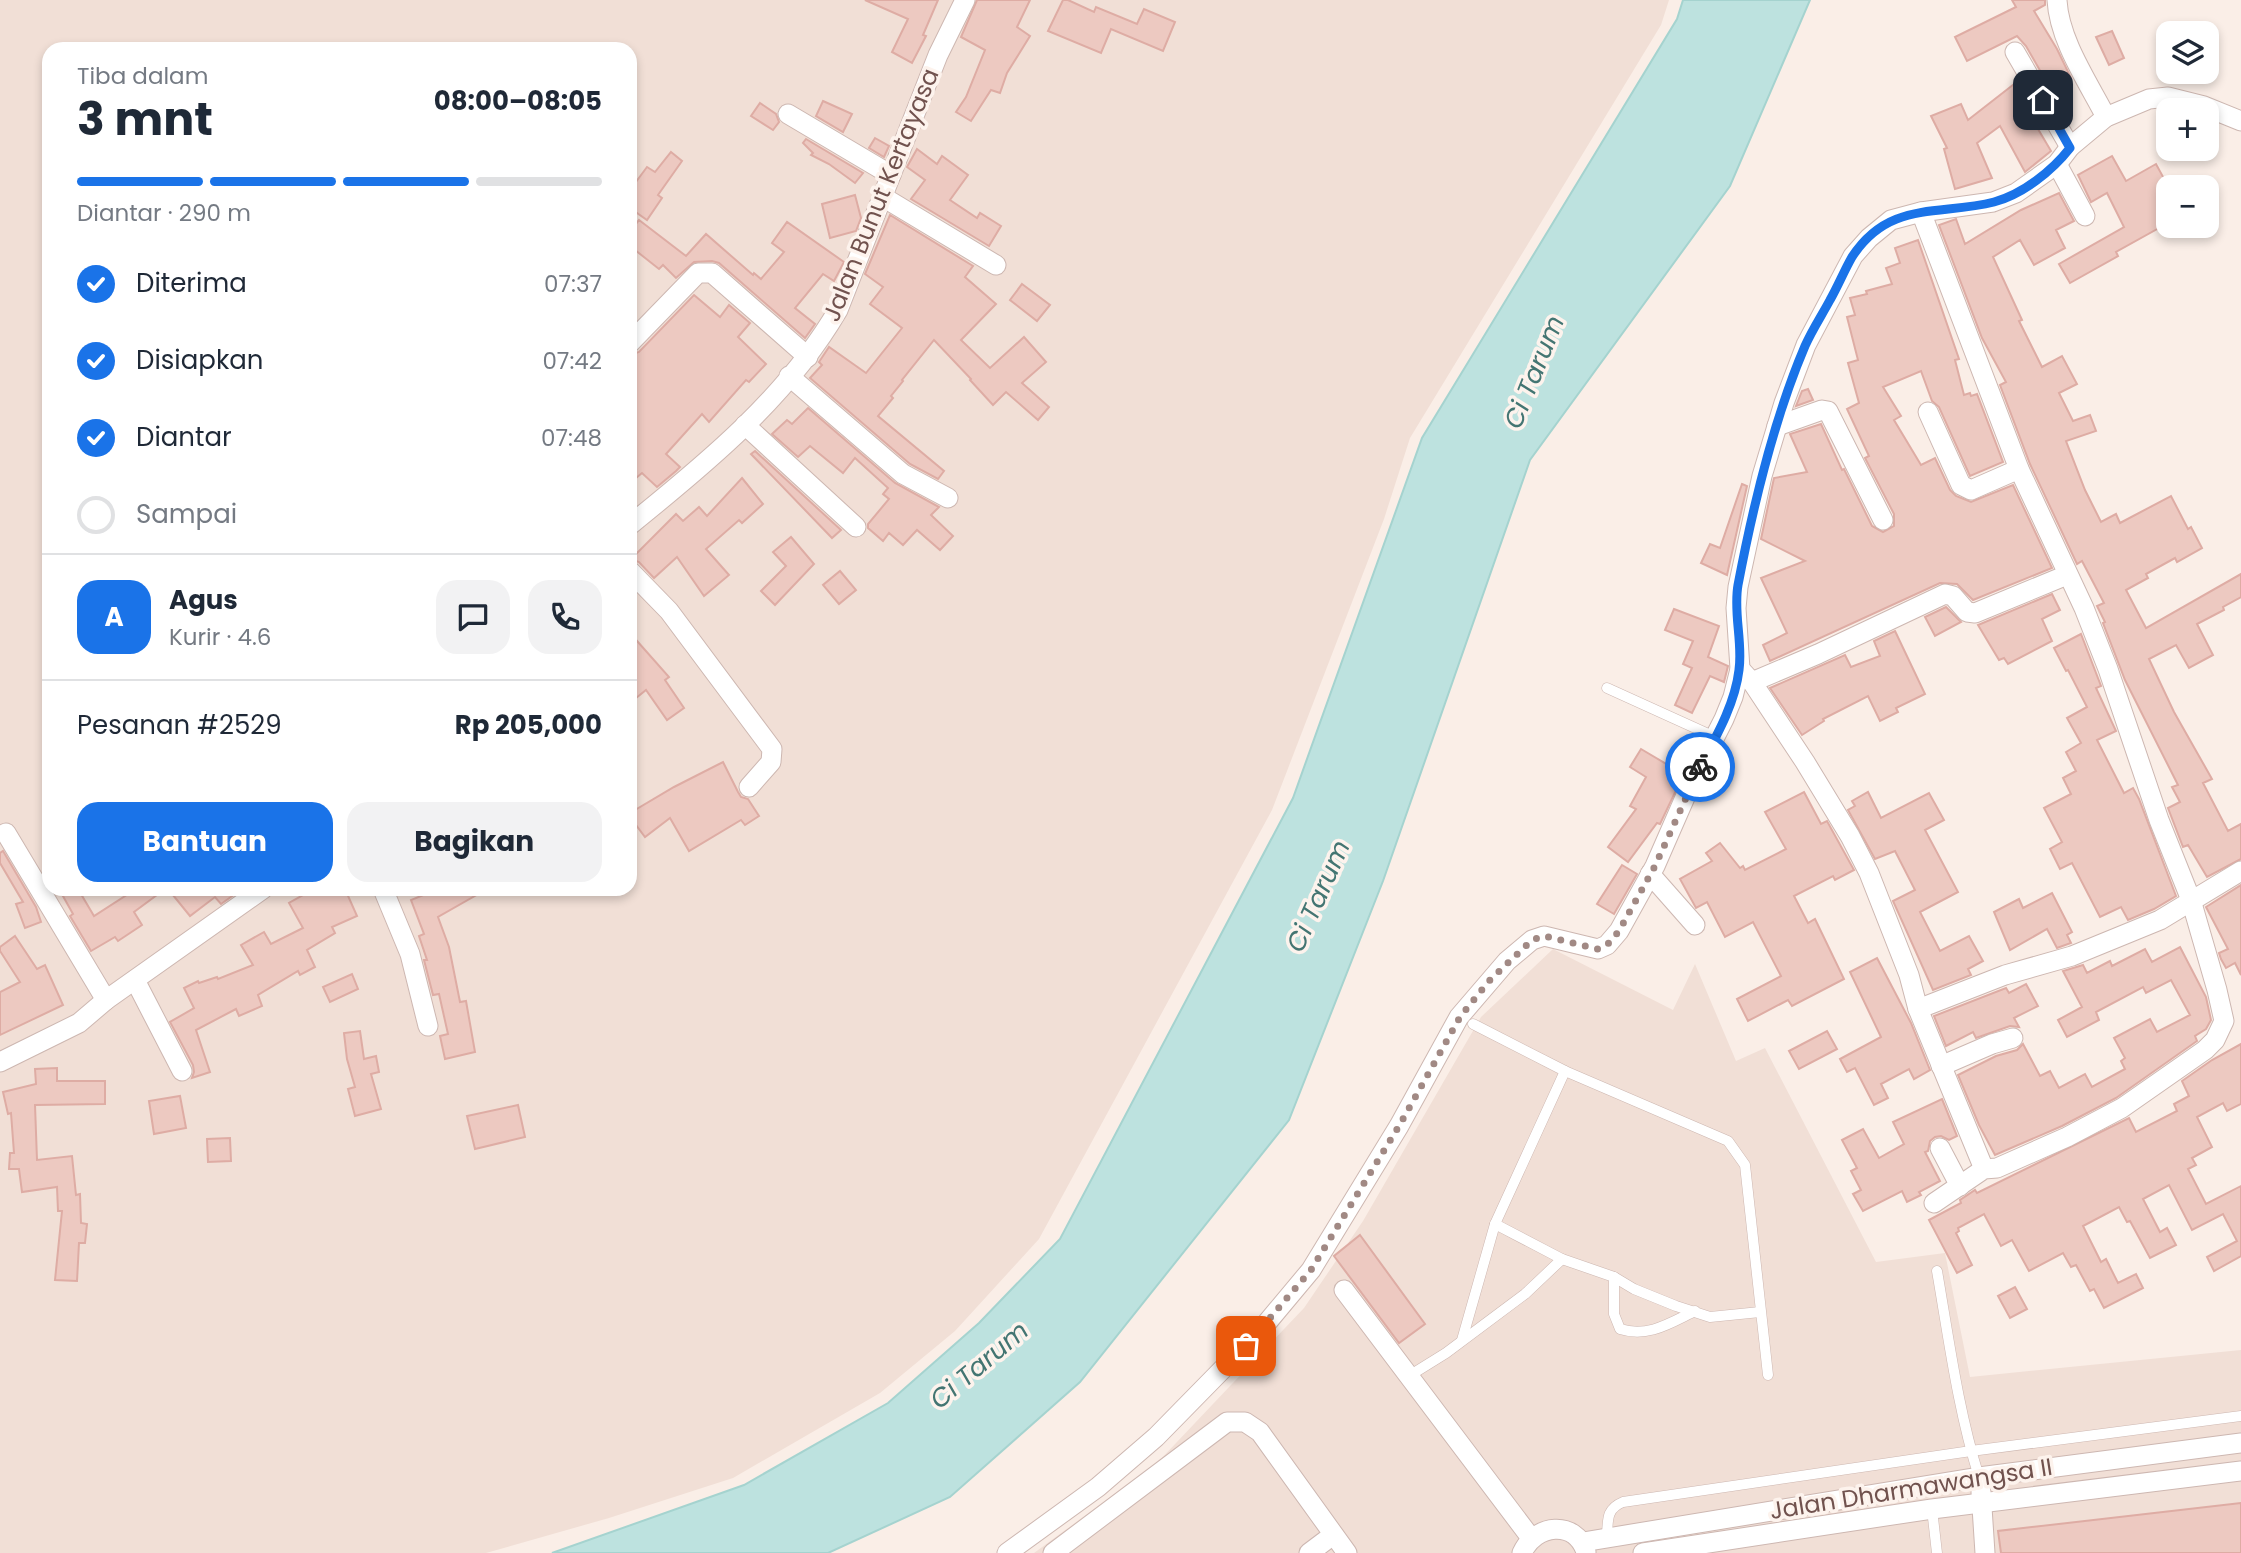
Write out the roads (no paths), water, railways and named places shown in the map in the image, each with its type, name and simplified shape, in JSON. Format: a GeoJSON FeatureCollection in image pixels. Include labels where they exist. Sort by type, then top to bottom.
{"type":"FeatureCollection","features":[{"type":"Feature","properties":{"kind":"street","name":"Jalan Bunut Kertayasa"},"geometry":{"type":"LineString","coordinates":[[637,519],[746,425],[808,357],[838,310],[938,55],[965,0]]}},
{"type":"Feature","properties":{"kind":"street"},"geometry":{"type":"LineString","coordinates":[[2057,0],[2063,33],[2106,117]]}},
{"type":"Feature","properties":{"kind":"street"},"geometry":{"type":"LineString","coordinates":[[2015,52],[2070,148]]}},
{"type":"Feature","properties":{"kind":"street"},"geometry":{"type":"LineString","coordinates":[[1984,1169],[1918,1009],[1890,922],[1850,836],[1746,675],[1736,608],[1738,587],[1762,477],[1806,345],[1853,256],[1891,220],[1921,212],[1993,202],[2016,193],[2057,164],[2070,148],[2106,117],[2149,99],[2168,97],[2204,106],[2241,121]]}},
{"type":"Feature","properties":{"kind":"street"},"geometry":{"type":"LineString","coordinates":[[788,114],[891,175]]}},
{"type":"Feature","properties":{"kind":"street"},"geometry":{"type":"LineString","coordinates":[[2057,164],[2085,216]]}},
{"type":"Feature","properties":{"kind":"street"},"geometry":{"type":"LineString","coordinates":[[883,197],[996,265]]}},
{"type":"Feature","properties":{"kind":"street"},"geometry":{"type":"LineString","coordinates":[[1921,212],[2019,469],[2084,608],[2104,659],[2159,820],[2191,900],[2224,1021],[2215,1040],[2122,1108],[2032,1153],[1997,1168],[1984,1169],[1934,1203]]}},
{"type":"Feature","properties":{"kind":"street"},"geometry":{"type":"LineString","coordinates":[[637,336],[703,271],[712,273],[808,357]]}},
{"type":"Feature","properties":{"kind":"street"},"geometry":{"type":"LineString","coordinates":[[789,376],[903,474],[948,498]]}},
{"type":"Feature","properties":{"kind":"street"},"geometry":{"type":"LineString","coordinates":[[1777,426],[1822,410],[1828,411],[1884,520]]}},
{"type":"Feature","properties":{"kind":"street"},"geometry":{"type":"LineString","coordinates":[[1928,412],[1961,485],[1971,490],[2019,469]]}},
{"type":"Feature","properties":{"kind":"street"},"geometry":{"type":"LineString","coordinates":[[746,425],[856,527]]}},
{"type":"Feature","properties":{"kind":"street"},"geometry":{"type":"LineString","coordinates":[[1007,1553],[1098,1487],[1156,1437],[1269,1321],[1311,1270],[1399,1126],[1460,1017],[1507,961],[1532,940],[1544,936],[1598,949],[1607,945],[1619,931],[1650,874],[1690,786],[1746,675],[1818,654],[1945,594],[1953,596],[1966,612],[1975,614],[2067,575]]}},
{"type":"Feature","properties":{"kind":"street"},"geometry":{"type":"LineString","coordinates":[[637,578],[669,611],[772,749],[771,762],[749,787]]}},
{"type":"Feature","properties":{"kind":"street"},"geometry":{"type":"LineString","coordinates":[[5,833],[42,894]]}},
{"type":"Feature","properties":{"kind":"street"},"geometry":{"type":"LineString","coordinates":[[1918,1009],[2005,975],[2073,956],[2160,920],[2241,872]]}},
{"type":"Feature","properties":{"kind":"street"},"geometry":{"type":"LineString","coordinates":[[1650,874],[1695,925]]}},
{"type":"Feature","properties":{"kind":"street"},"geometry":{"type":"LineString","coordinates":[[43,896],[106,1000]]}},
{"type":"Feature","properties":{"kind":"street"},"geometry":{"type":"LineString","coordinates":[[0,1062],[79,1023],[106,1000],[253,896]]}},
{"type":"Feature","properties":{"kind":"street"},"geometry":{"type":"LineString","coordinates":[[386,896],[410,954],[428,1026]]}},
{"type":"Feature","properties":{"kind":"street"},"geometry":{"type":"LineString","coordinates":[[135,980],[182,1070]]}},
{"type":"Feature","properties":{"kind":"street"},"geometry":{"type":"LineString","coordinates":[[1941,1066],[1973,1051],[2013,1038]]}},
{"type":"Feature","properties":{"kind":"street"},"geometry":{"type":"LineString","coordinates":[[1940,1148],[1960,1185]]}},
{"type":"Feature","properties":{"kind":"street"},"geometry":{"type":"LineString","coordinates":[[1343,1290],[1409,1376],[1527,1545],[1546,1529],[1566,1530],[1585,1548]]}},
{"type":"Feature","properties":{"kind":"street"},"geometry":{"type":"LineString","coordinates":[[1053,1553],[1227,1422],[1245,1422],[1260,1433],[1347,1553]]}},
{"type":"Feature","properties":{"kind":"street","name":"Jalan Dharmawangsa II"},"geometry":{"type":"LineString","coordinates":[[1585,1548],[1607,1536],[1979,1477],[2241,1443]]}},
{"type":"Feature","properties":{"kind":"street","name":"Jalan Dharmawangsa II"},"geometry":{"type":"LineString","coordinates":[[1643,1553],[1932,1509],[2241,1471]]}},
{"type":"Feature","properties":{"kind":"street"},"geometry":{"type":"LineString","coordinates":[[1979,1477],[1985,1553]]}},
{"type":"Feature","properties":{"kind":"street"},"geometry":{"type":"LineString","coordinates":[[1309,1553],[1333,1535]]}},
{"type":"Feature","properties":{"kind":"lane"},"geometry":{"type":"LineString","coordinates":[[1607,688],[1715,737]]}},
{"type":"Feature","properties":{"kind":"lane"},"geometry":{"type":"LineString","coordinates":[[1473,1024],[1565,1070],[1728,1141],[1745,1165],[1768,1375]]}},
{"type":"Feature","properties":{"kind":"lane"},"geometry":{"type":"LineString","coordinates":[[1462,1340],[1495,1224],[1565,1070]]}},
{"type":"Feature","properties":{"kind":"lane"},"geometry":{"type":"LineString","coordinates":[[1495,1224],[1562,1259],[1615,1277],[1634,1289],[1710,1317],[1760,1312]]}},
{"type":"Feature","properties":{"kind":"lane"},"geometry":{"type":"LineString","coordinates":[[1409,1376],[1447,1353],[1525,1293],[1562,1259]]}},
{"type":"Feature","properties":{"kind":"lane"},"geometry":{"type":"LineString","coordinates":[[1937,1271],[1971,1451],[1979,1477]]}},
{"type":"Feature","properties":{"kind":"lane"},"geometry":{"type":"LineString","coordinates":[[1615,1277],[1614,1314],[1620,1329],[1649,1332],[1695,1311]]}},
{"type":"Feature","properties":{"kind":"lane"},"geometry":{"type":"LineString","coordinates":[[1607,1536],[1609,1512],[1623,1502],[1971,1451],[2241,1416]]}},
{"type":"Feature","properties":{"kind":"lane"},"geometry":{"type":"LineString","coordinates":[[1932,1509],[1937,1553]]}},
{"type":"Feature","properties":{"kind":"water","name":"Ci Tarum"},"geometry":{"type":"Polygon","coordinates":[[[1683,0],[1810,0],[1730,186],[1530,460],[1383,881],[1289,1120],[1080,1382],[950,1497],[828,1553],[552,1553],[744,1485],[888,1403],[979,1323],[1060,1239],[1293,798],[1422,438],[1677,19],[1683,0]]]}}]}
